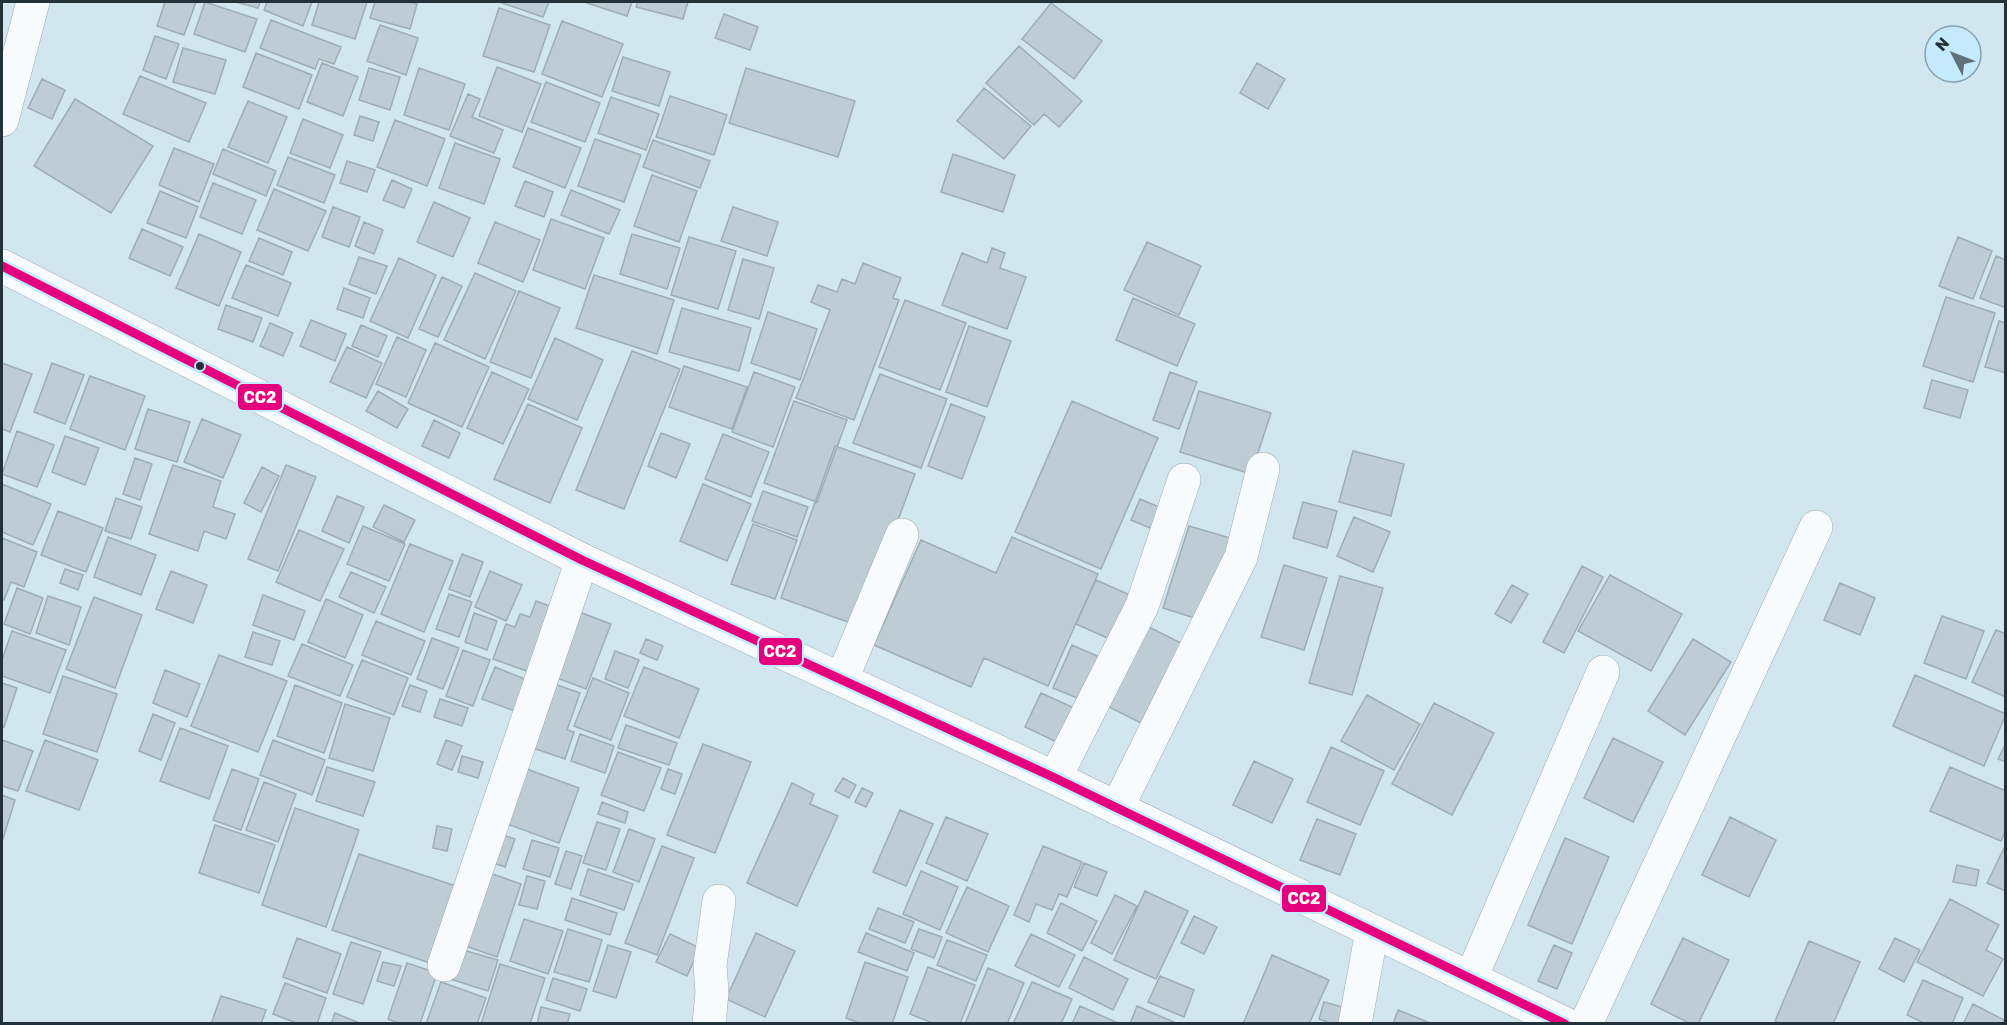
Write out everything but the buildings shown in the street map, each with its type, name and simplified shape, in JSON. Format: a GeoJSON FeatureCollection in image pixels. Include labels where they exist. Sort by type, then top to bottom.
{"type":"FeatureCollection","features":[{"type":"Feature","properties":{"kind":"main road"},"geometry":{"type":"LineString","coordinates":[[2,120],[33,2]]}},
{"type":"Feature","properties":{"kind":"main road"},"geometry":{"type":"LineString","coordinates":[[2,266],[582,560],[1055,778],[1566,1023]]}},
{"type":"Feature","properties":{"kind":"main road"},"geometry":{"type":"LineString","coordinates":[[1117,808],[1241,557],[1263,469]]}},
{"type":"Feature","properties":{"kind":"main road"},"geometry":{"type":"LineString","coordinates":[[1055,778],[1142,606],[1184,480]]}},
{"type":"Feature","properties":{"kind":"main road"},"geometry":{"type":"LineString","coordinates":[[1586,1023],[1816,527]]}},
{"type":"Feature","properties":{"kind":"main road"},"geometry":{"type":"LineString","coordinates":[[842,679],[902,535]]}},
{"type":"Feature","properties":{"kind":"main road"},"geometry":{"type":"LineString","coordinates":[[444,965],[582,560]]}},
{"type":"Feature","properties":{"kind":"main road"},"geometry":{"type":"LineString","coordinates":[[1471,978],[1603,672]]}},
{"type":"Feature","properties":{"kind":"main road"},"geometry":{"type":"LineString","coordinates":[[709,1023],[712,992],[710,965],[719,901]]}},
{"type":"Feature","properties":{"kind":"main road"},"geometry":{"type":"LineString","coordinates":[[1355,1023],[1372,931]]}},
{"type":"Feature","properties":{"kind":"transit line","name":"CC2"},"geometry":{"type":"LineString","coordinates":[[2,266],[582,560],[1055,778],[1565,1024]]}}]}
